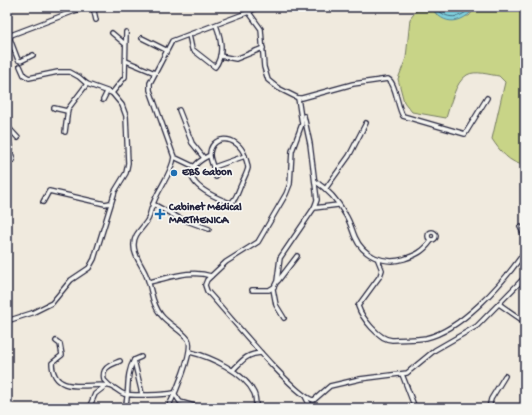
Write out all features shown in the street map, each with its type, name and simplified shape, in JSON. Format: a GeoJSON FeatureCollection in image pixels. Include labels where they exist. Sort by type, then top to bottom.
{"type":"FeatureCollection","features":[{"type":"Feature","properties":{"kind":"street"},"geometry":{"type":"LineString","coordinates":[[33,55],[21,61],[18,60],[10,39],[11,35],[85,7]]}},
{"type":"Feature","properties":{"kind":"street"},"geometry":{"type":"LineString","coordinates":[[93,7],[96,20]]}},
{"type":"Feature","properties":{"kind":"street"},"geometry":{"type":"LineString","coordinates":[[245,7],[250,12],[261,30],[265,70],[269,82],[298,98],[315,96],[353,84],[388,79],[393,84],[397,104],[403,116],[465,134],[487,98]]}},
{"type":"Feature","properties":{"kind":"street"},"geometry":{"type":"LineString","coordinates":[[168,408],[190,352],[188,340],[160,314],[152,297],[149,282],[135,252],[134,242],[140,228],[148,219],[174,157],[150,90],[150,83],[172,41],[250,12],[258,7]]}},
{"type":"Feature","properties":{"kind":"street"},"geometry":{"type":"LineString","coordinates":[[189,34],[192,49],[212,65],[216,66],[222,45],[216,25]]}},
{"type":"Feature","properties":{"kind":"street"},"geometry":{"type":"LineString","coordinates":[[112,94],[125,77],[126,61],[124,54],[126,32]]}},
{"type":"Feature","properties":{"kind":"street"},"geometry":{"type":"LineString","coordinates":[[112,33],[125,44]]}},
{"type":"Feature","properties":{"kind":"street"},"geometry":{"type":"LineString","coordinates":[[142,38],[166,50]]}},
{"type":"Feature","properties":{"kind":"street"},"geometry":{"type":"LineString","coordinates":[[220,56],[236,59],[263,48]]}},
{"type":"Feature","properties":{"kind":"street"},"geometry":{"type":"LineString","coordinates":[[126,61],[155,73]]}},
{"type":"Feature","properties":{"kind":"street"},"geometry":{"type":"LineString","coordinates":[[7,321],[32,313],[52,303],[71,280],[89,268],[98,249],[110,203],[116,188],[126,173],[128,149],[126,116],[122,105],[112,94],[87,84],[79,77],[66,72],[29,78],[24,75],[20,66]]}},
{"type":"Feature","properties":{"kind":"street"},"geometry":{"type":"LineString","coordinates":[[65,132],[67,111],[87,84]]}},
{"type":"Feature","properties":{"kind":"street"},"geometry":{"type":"LineString","coordinates":[[103,100],[107,92]]}},
{"type":"Feature","properties":{"kind":"street"},"geometry":{"type":"LineString","coordinates":[[298,98],[302,124],[292,151],[290,181],[286,194],[258,242],[226,262],[211,276],[206,283],[206,289],[261,353],[304,395],[314,400],[330,386],[360,379],[402,374],[416,367],[435,350],[477,326],[525,277]]}},
{"type":"Feature","properties":{"kind":"street"},"geometry":{"type":"LineString","coordinates":[[54,108],[67,111]]}},
{"type":"Feature","properties":{"kind":"street"},"geometry":{"type":"LineString","coordinates":[[179,110],[192,143],[204,158]]}},
{"type":"Feature","properties":{"kind":"street"},"geometry":{"type":"LineString","coordinates":[[277,281],[280,258],[314,208],[317,197],[304,116]]}},
{"type":"Feature","properties":{"kind":"street"},"geometry":{"type":"LineString","coordinates":[[326,188],[349,156],[366,123]]}},
{"type":"Feature","properties":{"kind":"street"},"geometry":{"type":"LineString","coordinates":[[7,126],[18,138]]}},
{"type":"Feature","properties":{"kind":"street"},"geometry":{"type":"LineString","coordinates":[[7,134],[10,143],[9,148]]}},
{"type":"Feature","properties":{"kind":"street"},"geometry":{"type":"LineString","coordinates":[[229,139],[241,146],[245,156],[247,171],[232,203],[226,202],[195,184],[192,175],[195,167],[204,158],[210,155],[216,143],[229,139]]}},
{"type":"Feature","properties":{"kind":"street"},"geometry":{"type":"LineString","coordinates":[[210,155],[216,177]]}},
{"type":"Feature","properties":{"kind":"street"},"geometry":{"type":"LineString","coordinates":[[214,167],[245,156]]}},
{"type":"Feature","properties":{"kind":"street"},"geometry":{"type":"LineString","coordinates":[[174,157],[195,167]]}},
{"type":"Feature","properties":{"kind":"street"},"geometry":{"type":"LineString","coordinates":[[315,181],[326,188],[346,214],[360,245],[378,260],[382,270],[380,276],[359,305],[359,308],[377,333],[386,340],[426,338],[447,329],[467,315],[488,296],[521,257],[525,250]]}},
{"type":"Feature","properties":{"kind":"street"},"geometry":{"type":"LineString","coordinates":[[43,202],[46,194],[50,191],[105,204],[110,203]]}},
{"type":"Feature","properties":{"kind":"street"},"geometry":{"type":"LineString","coordinates":[[153,204],[175,216],[209,229]]}},
{"type":"Feature","properties":{"kind":"street"},"geometry":{"type":"LineString","coordinates":[[314,208],[338,205]]}},
{"type":"Feature","properties":{"kind":"street"},"geometry":{"type":"LineString","coordinates":[[520,227],[525,237]]}},
{"type":"Feature","properties":{"kind":"street"},"geometry":{"type":"LineString","coordinates":[[378,260],[398,261],[414,256],[423,251],[431,241]]}},
{"type":"Feature","properties":{"kind":"street"},"geometry":{"type":"LineString","coordinates":[[284,318],[276,305],[273,289],[277,281],[297,256]]}},
{"type":"Feature","properties":{"kind":"street"},"geometry":{"type":"LineString","coordinates":[[521,257],[525,263]]}},
{"type":"Feature","properties":{"kind":"street"},"geometry":{"type":"LineString","coordinates":[[149,282],[189,274],[201,273],[211,276]]}},
{"type":"Feature","properties":{"kind":"street"},"geometry":{"type":"LineString","coordinates":[[252,290],[262,291],[273,289]]}},
{"type":"Feature","properties":{"kind":"street"},"geometry":{"type":"LineString","coordinates":[[499,304],[525,322]]}},
{"type":"Feature","properties":{"kind":"street"},"geometry":{"type":"LineString","coordinates":[[56,341],[60,344],[62,355],[52,363],[56,377],[67,385],[106,384],[121,393],[174,394]]}},
{"type":"Feature","properties":{"kind":"street"},"geometry":{"type":"LineString","coordinates":[[190,352],[202,355],[233,370],[253,392],[256,408]]}},
{"type":"Feature","properties":{"kind":"street"},"geometry":{"type":"LineString","coordinates":[[233,370],[242,359],[252,354],[261,353]]}},
{"type":"Feature","properties":{"kind":"street"},"geometry":{"type":"LineString","coordinates":[[125,408],[128,394],[128,373],[134,360],[141,357]]}},
{"type":"Feature","properties":{"kind":"street"},"geometry":{"type":"LineString","coordinates":[[134,360],[142,394]]}},
{"type":"Feature","properties":{"kind":"street"},"geometry":{"type":"LineString","coordinates":[[106,384],[103,376],[105,369],[120,361]]}},
{"type":"Feature","properties":{"kind":"street"},"geometry":{"type":"LineString","coordinates":[[402,374],[415,408]]}},
{"type":"Feature","properties":{"kind":"street"},"geometry":{"type":"LineString","coordinates":[[489,408],[491,399],[505,376]]}},
{"type":"Feature","properties":{"kind":"street"},"geometry":{"type":"LineString","coordinates":[[89,408],[95,394],[106,384]]}},
{"type":"Feature","properties":{"kind":"street"},"geometry":{"type":"LineString","coordinates":[[174,394],[180,402],[200,408]]}},
{"type":"Feature","properties":{"kind":"street"},"geometry":{"type":"LineString","coordinates":[[304,395],[311,408]]}},
{"type":"Feature","properties":{"kind":"green space"},"geometry":{"type":"Polygon","coordinates":[[[419,7],[431,7],[437,15],[469,16],[476,7],[525,7],[525,165],[514,162],[510,159],[498,148],[492,139],[505,82],[499,76],[474,73],[463,78],[456,89],[446,118],[412,112],[404,102],[398,79],[406,58],[410,19],[419,7]]]}},
{"type":"Feature","properties":{"kind":"water"},"geometry":{"type":"Polygon","coordinates":[[[431,7],[476,7],[465,17],[453,21],[442,18],[431,7]]]}},
{"type":"Feature","properties":{"kind":"place","name":"EBS Gabon"},"geometry":{"type":"Point","coordinates":[174,173]}},
{"type":"Feature","properties":{"kind":"place","name":"Cabinet Médical MARTHENICA"},"geometry":{"type":"Point","coordinates":[160,214]}}]}
